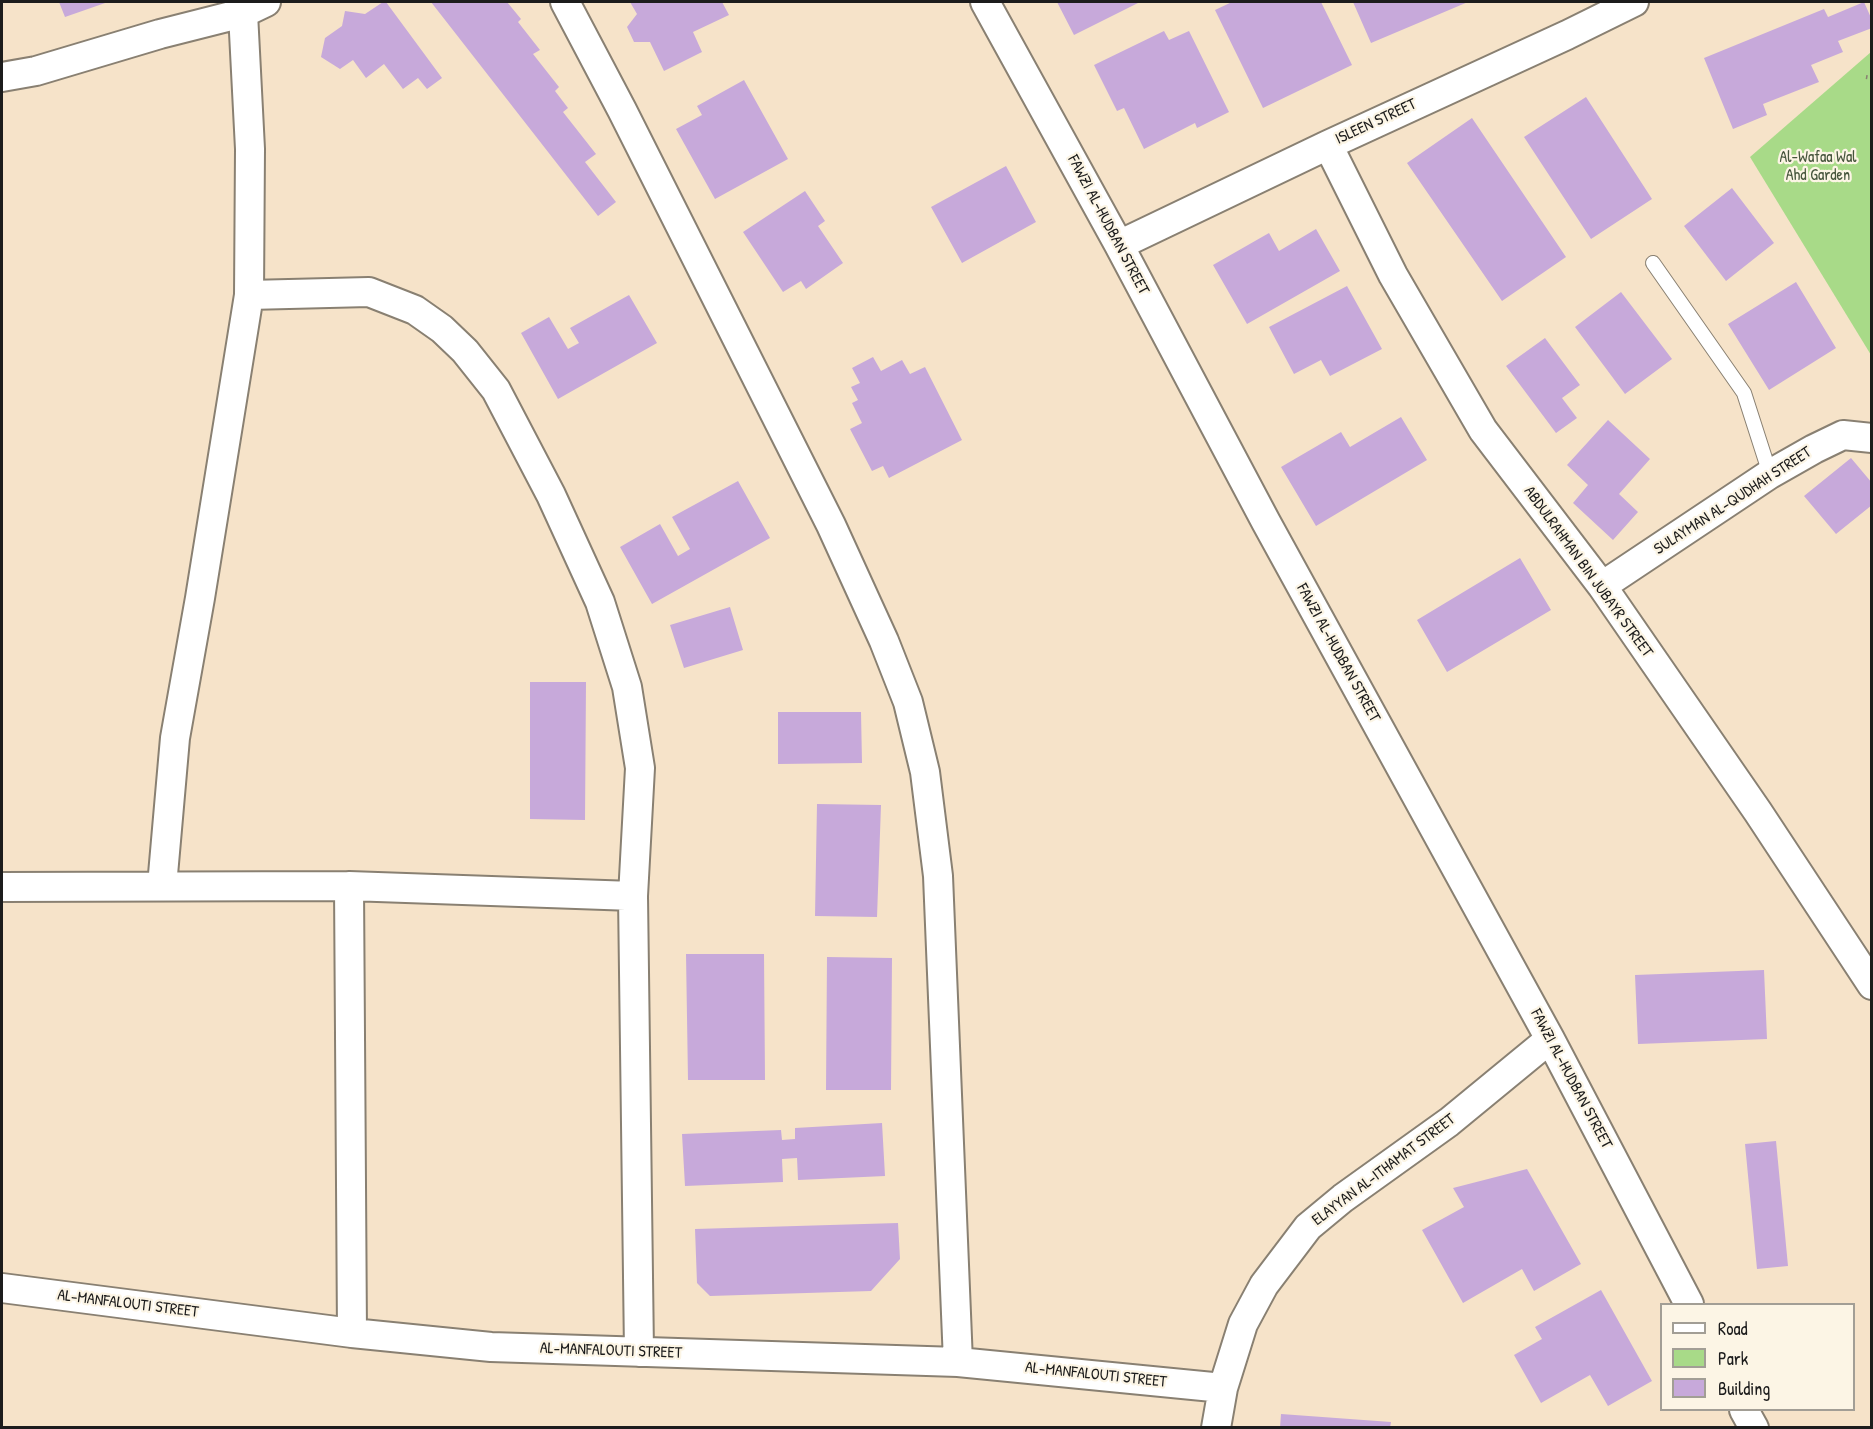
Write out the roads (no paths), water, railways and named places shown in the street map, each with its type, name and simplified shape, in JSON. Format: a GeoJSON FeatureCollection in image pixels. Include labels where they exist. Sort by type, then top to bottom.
{"type":"FeatureCollection","features":[{"type":"Feature","properties":{"kind":"street"},"geometry":{"type":"LineString","coordinates":[[566,2],[831,525],[884,641],[908,702],[925,772],[938,876],[958,1362]]}},
{"type":"Feature","properties":{"kind":"street","name":"FAWZI AL-HUDBAN STREET"},"geometry":{"type":"LineString","coordinates":[[985,2],[1119,245],[1266,522],[1550,1039],[1688,1303]]}},
{"type":"Feature","properties":{"kind":"street","name":"ISLEEN STREET"},"geometry":{"type":"LineString","coordinates":[[1119,245],[1634,2]]}},
{"type":"Feature","properties":{"kind":"street"},"geometry":{"type":"LineString","coordinates":[[2,77],[36,71],[255,7],[250,149],[249,295],[175,738],[162,886]]}},
{"type":"Feature","properties":{"kind":"street","name":"ABDULRAHMAN BIN JUBAYR STREET"},"geometry":{"type":"LineString","coordinates":[[1328,145],[1393,275],[1483,430],[1602,586],[1758,812],[1872,985]]}},
{"type":"Feature","properties":{"kind":"street"},"geometry":{"type":"LineString","coordinates":[[249,295],[369,292],[415,310],[442,329],[465,351],[496,390],[551,495],[600,602],[627,687],[639,768],[633,896],[639,1352]]}},
{"type":"Feature","properties":{"kind":"street","name":"SULAYMAN AL-QUDHAH STREET"},"geometry":{"type":"LineString","coordinates":[[1602,586],[1770,474],[1814,449],[1843,435],[1872,438]]}},
{"type":"Feature","properties":{"kind":"street"},"geometry":{"type":"LineString","coordinates":[[2,886],[349,886],[633,896]]}},
{"type":"Feature","properties":{"kind":"street"},"geometry":{"type":"LineString","coordinates":[[349,886],[352,1333]]}},
{"type":"Feature","properties":{"kind":"street","name":"ELAYYAN AL-ITHAMAT STREET"},"geometry":{"type":"LineString","coordinates":[[1216,1428],[1223,1388],[1243,1324],[1264,1285],[1308,1227],[1343,1198],[1449,1122],[1550,1039]]}},
{"type":"Feature","properties":{"kind":"street","name":"AL-MANFALOUTI STREET"},"geometry":{"type":"LineString","coordinates":[[2,1288],[352,1333],[491,1347],[958,1362],[1223,1388]]}},
{"type":"Feature","properties":{"kind":"street"},"geometry":{"type":"LineString","coordinates":[[1745,1411],[1754,1428]]}},
{"type":"Feature","properties":{"kind":"lane"},"geometry":{"type":"LineString","coordinates":[[1653,263],[1744,393],[1770,474]]}},
{"type":"Feature","properties":{"kind":"park label","name":"Al-Wafaa Wal Ahd Garden"},"geometry":{"type":"Point","coordinates":[1818,167]}}]}
